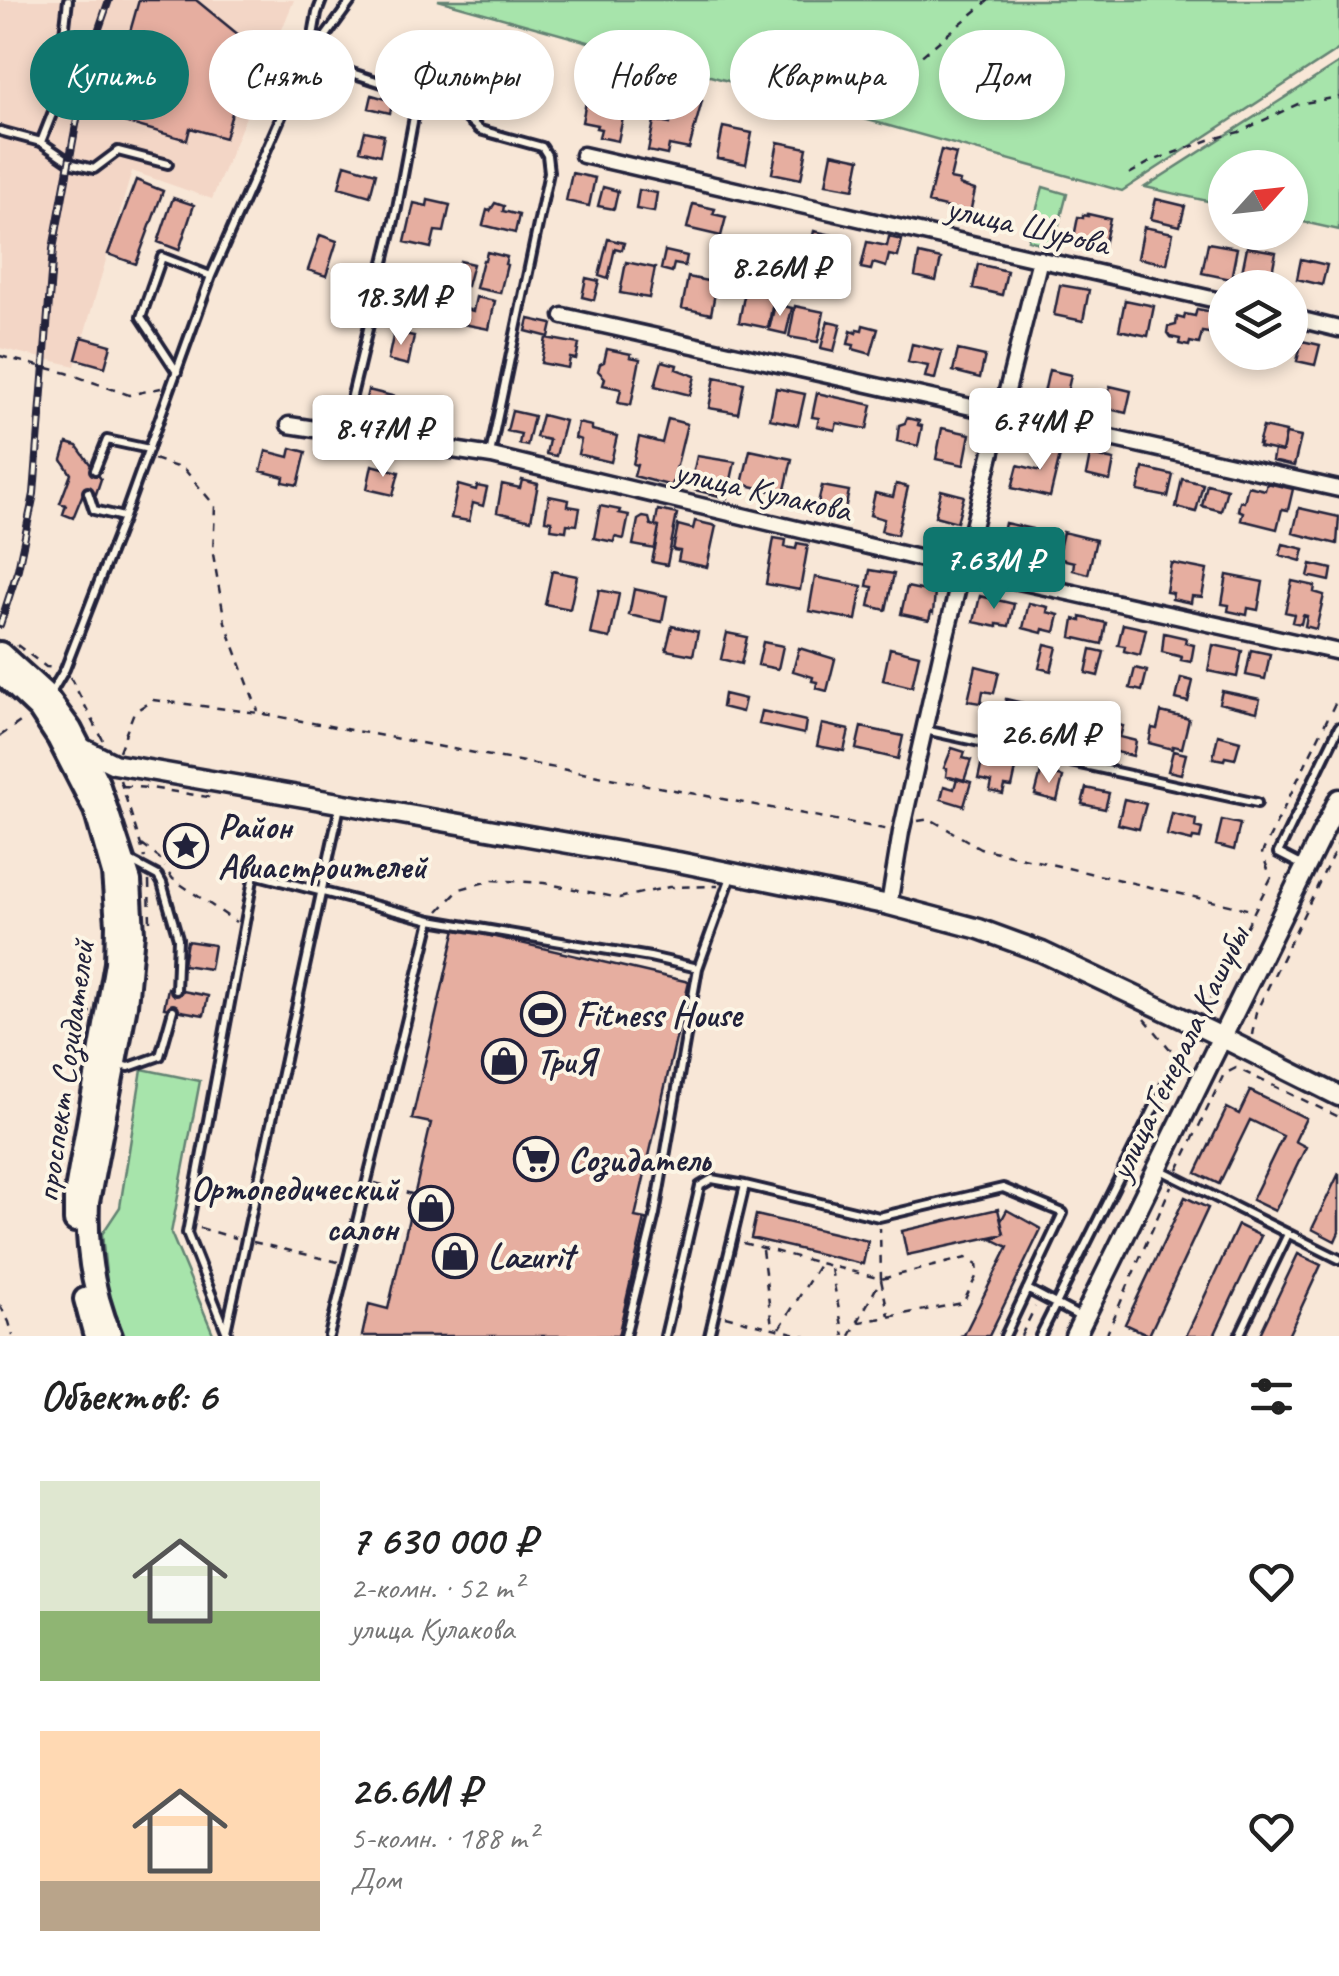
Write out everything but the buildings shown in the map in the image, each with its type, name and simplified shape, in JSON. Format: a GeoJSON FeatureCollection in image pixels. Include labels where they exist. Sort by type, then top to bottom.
{"type":"FeatureCollection","features":[{"type":"Feature","properties":{"kind":"main road"},"geometry":{"type":"LineString","coordinates":[[0,654],[43,704]]}},
{"type":"Feature","properties":{"kind":"main road"},"geometry":{"type":"LineString","coordinates":[[0,672],[71,730],[98,783],[130,881],[132,933],[126,1005],[88,1202],[94,1284],[111,1336]]}},
{"type":"Feature","properties":{"kind":"main road","name":"проспект Созидателей"},"geometry":{"type":"LineString","coordinates":[[43,704],[95,810],[116,894],[116,962],[111,1000],[75,1197],[79,1274],[95,1336]]}},
{"type":"Feature","properties":{"kind":"street","name":"улица Шурова"},"geometry":{"type":"LineString","coordinates":[[583,155],[1208,298]]}},
{"type":"Feature","properties":{"kind":"street"},"geometry":{"type":"LineString","coordinates":[[889,906],[924,730],[1040,259]]}},
{"type":"Feature","properties":{"kind":"street"},"geometry":{"type":"LineString","coordinates":[[562,316],[1339,488]]}},
{"type":"Feature","properties":{"kind":"street"},"geometry":{"type":"LineString","coordinates":[[1308,321],[1339,329]]}},
{"type":"Feature","properties":{"kind":"street","name":"улица Кулакова"},"geometry":{"type":"LineString","coordinates":[[288,425],[492,456],[964,569],[1339,652]]}},
{"type":"Feature","properties":{"kind":"street"},"geometry":{"type":"LineString","coordinates":[[80,747],[114,764],[730,880],[889,906],[979,929],[1042,952],[1339,1096]]}},
{"type":"Feature","properties":{"kind":"street"},"geometry":{"type":"LineString","coordinates":[[108,813],[114,764]]}},
{"type":"Feature","properties":{"kind":"street","name":"улица Генерала Кашубы"},"geometry":{"type":"LineString","coordinates":[[1079,1327],[1166,1172],[1208,1066],[1339,799]]}},
{"type":"Feature","properties":{"kind":"lane"},"geometry":{"type":"LineString","coordinates":[[41,142],[56,104],[68,0]]}},
{"type":"Feature","properties":{"kind":"lane"},"geometry":{"type":"LineString","coordinates":[[315,30],[322,0]]}},
{"type":"Feature","properties":{"kind":"lane"},"geometry":{"type":"LineString","coordinates":[[330,30],[352,0]]}},
{"type":"Feature","properties":{"kind":"lane"},"geometry":{"type":"LineString","coordinates":[[43,704],[65,668],[211,276],[280,120]]}},
{"type":"Feature","properties":{"kind":"lane"},"geometry":{"type":"LineString","coordinates":[[344,434],[413,120]]}},
{"type":"Feature","properties":{"kind":"lane"},"geometry":{"type":"LineString","coordinates":[[469,120],[480,130],[542,147],[549,172],[490,454]]}},
{"type":"Feature","properties":{"kind":"lane"},"geometry":{"type":"LineString","coordinates":[[0,131],[41,142],[73,164],[94,169],[118,152],[168,164]]}},
{"type":"Feature","properties":{"kind":"lane"},"geometry":{"type":"LineString","coordinates":[[178,372],[141,317],[162,257],[211,276]]}},
{"type":"Feature","properties":{"kind":"lane"},"geometry":{"type":"LineString","coordinates":[[96,470],[106,440],[147,453]]}},
{"type":"Feature","properties":{"kind":"lane"},"geometry":{"type":"LineString","coordinates":[[88,492],[94,510],[124,517]]}},
{"type":"Feature","properties":{"kind":"lane"},"geometry":{"type":"LineString","coordinates":[[1306,867],[1278,853],[1339,727]]}},
{"type":"Feature","properties":{"kind":"lane"},"geometry":{"type":"LineString","coordinates":[[924,730],[1258,803]]}},
{"type":"Feature","properties":{"kind":"lane"},"geometry":{"type":"LineString","coordinates":[[227,1333],[341,804]]}},
{"type":"Feature","properties":{"kind":"lane"},"geometry":{"type":"LineString","coordinates":[[123,857],[158,876],[162,883],[178,938],[176,990]]}},
{"type":"Feature","properties":{"kind":"lane"},"geometry":{"type":"LineString","coordinates":[[227,1333],[186,1233],[254,874],[431,920],[698,968]]}},
{"type":"Feature","properties":{"kind":"lane"},"geometry":{"type":"LineString","coordinates":[[625,1336],[655,1214],[698,968],[730,880]]}},
{"type":"Feature","properties":{"kind":"lane"},"geometry":{"type":"LineString","coordinates":[[329,1336],[431,920]]}},
{"type":"Feature","properties":{"kind":"lane"},"geometry":{"type":"LineString","coordinates":[[114,1063],[129,1066],[160,1056],[173,1010]]}},
{"type":"Feature","properties":{"kind":"lane"},"geometry":{"type":"LineString","coordinates":[[1040,1336],[1173,1070]]}},
{"type":"Feature","properties":{"kind":"lane"},"geometry":{"type":"LineString","coordinates":[[1166,1172],[1339,1258]]}},
{"type":"Feature","properties":{"kind":"lane"},"geometry":{"type":"LineString","coordinates":[[665,1336],[700,1186],[712,1179],[880,1217],[1003,1188],[1063,1213],[1005,1336]]}},
{"type":"Feature","properties":{"kind":"lane"},"geometry":{"type":"LineString","coordinates":[[708,1336],[745,1186]]}},
{"type":"Feature","properties":{"kind":"lane"},"geometry":{"type":"LineString","coordinates":[[1239,1336],[1288,1234]]}},
{"type":"Feature","properties":{"kind":"lane"},"geometry":{"type":"LineString","coordinates":[[1028,1289],[1055,1304],[1079,1327]]}},
{"type":"Feature","properties":{"kind":"path"},"geometry":{"type":"LineString","coordinates":[[919,58],[989,0]]}},
{"type":"Feature","properties":{"kind":"path"},"geometry":{"type":"LineString","coordinates":[[1129,174],[1152,161],[1239,132],[1298,104],[1339,97]]}},
{"type":"Feature","properties":{"kind":"path"},"geometry":{"type":"LineString","coordinates":[[0,356],[129,394],[172,385]]}},
{"type":"Feature","properties":{"kind":"path"},"geometry":{"type":"LineString","coordinates":[[147,453],[186,470],[215,506],[213,554],[225,622],[259,713]]}},
{"type":"Feature","properties":{"kind":"path"},"geometry":{"type":"LineString","coordinates":[[1180,1053],[1271,878],[1262,853],[1339,695]]}},
{"type":"Feature","properties":{"kind":"path"},"geometry":{"type":"LineString","coordinates":[[114,764],[134,712],[152,700],[259,713],[901,832],[912,822],[930,818],[980,848],[1252,910]]}},
{"type":"Feature","properties":{"kind":"path"},"geometry":{"type":"LineString","coordinates":[[0,736],[43,704]]}},
{"type":"Feature","properties":{"kind":"path"},"geometry":{"type":"LineString","coordinates":[[122,786],[225,800]]}},
{"type":"Feature","properties":{"kind":"path"},"geometry":{"type":"LineString","coordinates":[[1106,1336],[1166,1172],[1224,1074],[1236,1068],[1246,1049],[1256,1012],[1339,842]]}},
{"type":"Feature","properties":{"kind":"path"},"geometry":{"type":"LineString","coordinates":[[141,844],[158,858],[173,879],[244,927]]}},
{"type":"Feature","properties":{"kind":"path"},"geometry":{"type":"LineString","coordinates":[[688,879],[730,880]]}},
{"type":"Feature","properties":{"kind":"path"},"geometry":{"type":"LineString","coordinates":[[431,920],[460,889],[493,880],[544,883],[619,898],[730,880]]}},
{"type":"Feature","properties":{"kind":"path"},"geometry":{"type":"LineString","coordinates":[[76,1078],[80,1036],[90,1010]]}},
{"type":"Feature","properties":{"kind":"path"},"geometry":{"type":"LineString","coordinates":[[1139,1012],[1169,1048],[1208,1066]]}},
{"type":"Feature","properties":{"kind":"path"},"geometry":{"type":"LineString","coordinates":[[1236,1068],[1339,1117]]}},
{"type":"Feature","properties":{"kind":"path"},"geometry":{"type":"LineString","coordinates":[[374,1182],[414,1195]]}},
{"type":"Feature","properties":{"kind":"path"},"geometry":{"type":"LineString","coordinates":[[880,1217],[880,1279],[889,1317]]}},
{"type":"Feature","properties":{"kind":"path"},"geometry":{"type":"LineString","coordinates":[[188,1225],[347,1264]]}},
{"type":"Feature","properties":{"kind":"path"},"geometry":{"type":"LineString","coordinates":[[732,1240],[880,1279],[966,1258],[978,1266],[963,1303],[855,1323]]}},
{"type":"Feature","properties":{"kind":"path"},"geometry":{"type":"LineString","coordinates":[[762,1248],[772,1328]]}},
{"type":"Feature","properties":{"kind":"path"},"geometry":{"type":"LineString","coordinates":[[780,1330],[820,1263]]}},
{"type":"Feature","properties":{"kind":"path"},"geometry":{"type":"LineString","coordinates":[[830,1266],[844,1336]]}},
{"type":"Feature","properties":{"kind":"path"},"geometry":{"type":"LineString","coordinates":[[850,1336],[880,1279]]}},
{"type":"Feature","properties":{"kind":"path"},"geometry":{"type":"LineString","coordinates":[[1021,1336],[1040,1296]]}},
{"type":"Feature","properties":{"kind":"path"},"geometry":{"type":"LineString","coordinates":[[0,1305],[14,1336]]}},
{"type":"Feature","properties":{"kind":"path"},"geometry":{"type":"LineString","coordinates":[[714,1313],[805,1336]]}},
{"type":"Feature","properties":{"kind":"shaded area"},"geometry":{"type":"Polygon","coordinates":[[[0,0],[294,0],[282,30],[209,30],[209,120],[245,120],[212,199],[132,171],[75,366],[0,348],[0,0]]]}},
{"type":"Feature","properties":{"kind":"green space"},"geometry":{"type":"Polygon","coordinates":[[[438,0],[1339,0],[1339,49],[1122,191],[868,120],[919,120],[919,30],[730,30],[730,82],[710,76],[710,30],[574,30],[574,38],[438,0]]]}},
{"type":"Feature","properties":{"kind":"green space"},"geometry":{"type":"Polygon","coordinates":[[[1339,63],[1339,230],[1308,223],[1308,150],[1208,150],[1208,201],[1145,187],[1339,63]]]}},
{"type":"Feature","properties":{"kind":"green space"},"geometry":{"type":"Polygon","coordinates":[[[1043,187],[1067,194],[1053,247],[1028,240],[1043,187]]]}},
{"type":"Feature","properties":{"kind":"green space"},"geometry":{"type":"Polygon","coordinates":[[[142,1069],[200,1081],[171,1233],[214,1336],[123,1336],[108,1294],[102,1234],[120,1207],[142,1069]]]}},
{"type":"Feature","properties":{"kind":"railway"},"geometry":{"type":"LineString","coordinates":[[0,625],[18,569],[34,494],[53,249],[88,60],[109,0]]}},
{"type":"Feature","properties":{"kind":"place","name":"Район Авиастроителей"},"geometry":{"type":"Point","coordinates":[186,846]}},
{"type":"Feature","properties":{"kind":"place","name":"Fitness House"},"geometry":{"type":"Point","coordinates":[543,1014]}},
{"type":"Feature","properties":{"kind":"place","name":"ТриЯ"},"geometry":{"type":"Point","coordinates":[504,1061]}},
{"type":"Feature","properties":{"kind":"place","name":"Созидатель"},"geometry":{"type":"Point","coordinates":[536,1159]}},
{"type":"Feature","properties":{"kind":"place","name":"Ортопедический салон"},"geometry":{"type":"Point","coordinates":[431,1208]}},
{"type":"Feature","properties":{"kind":"place","name":"Lazurit"},"geometry":{"type":"Point","coordinates":[455,1256]}}]}
